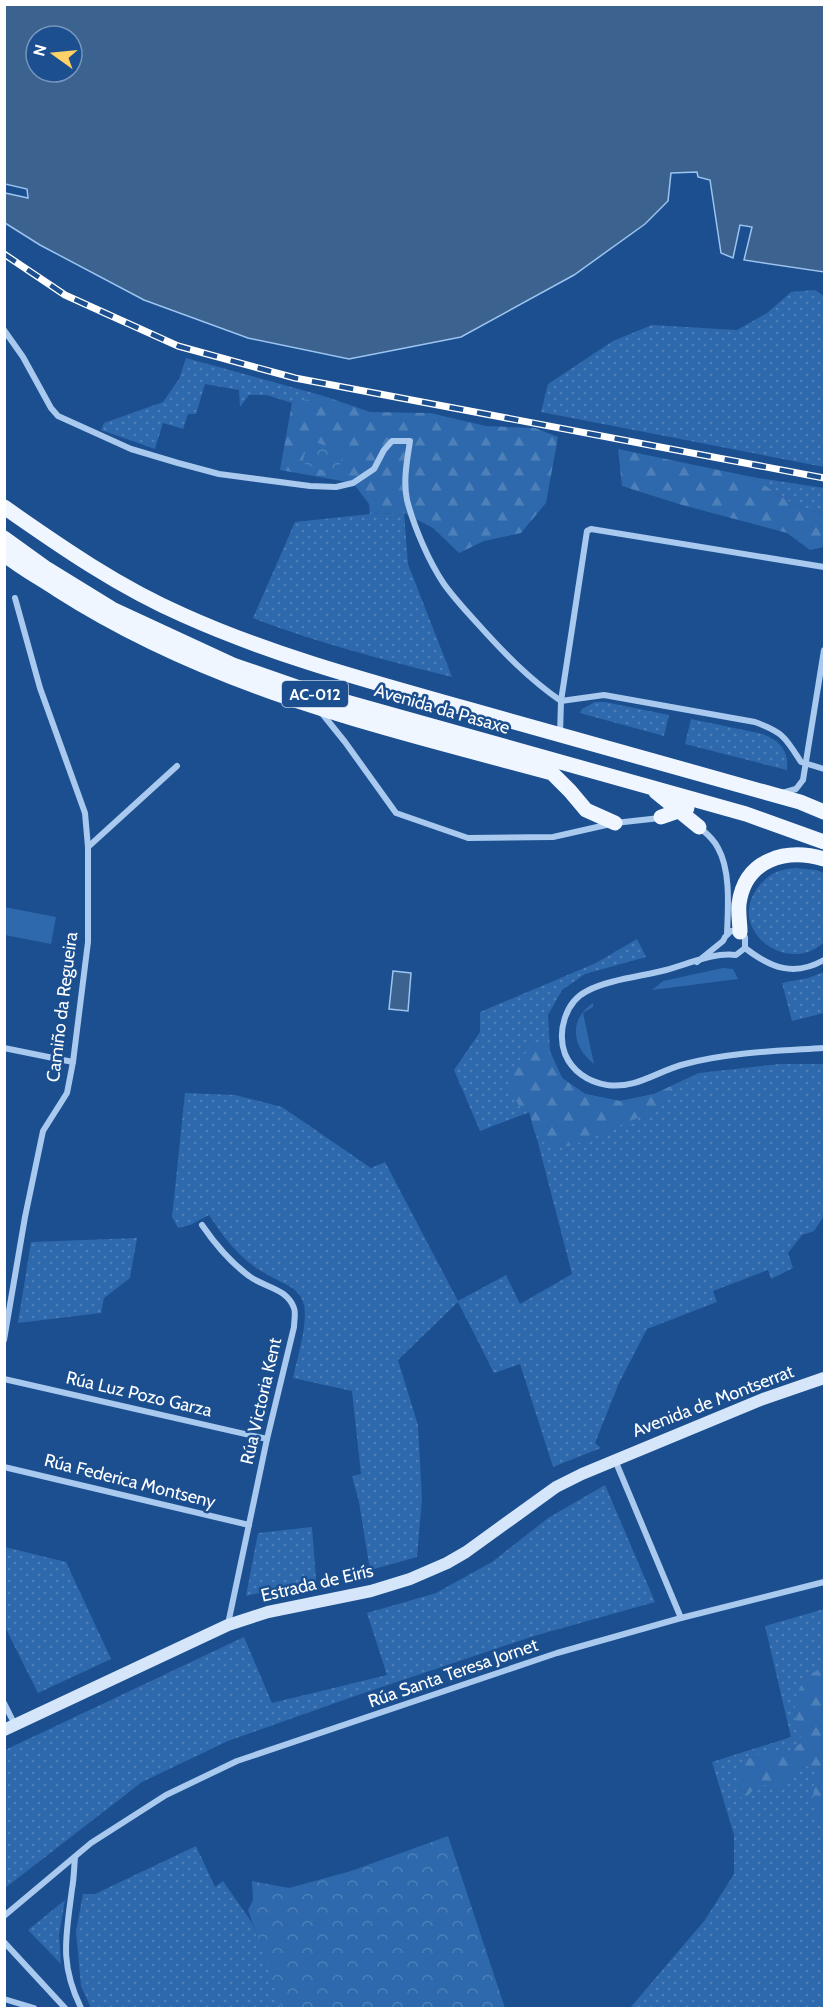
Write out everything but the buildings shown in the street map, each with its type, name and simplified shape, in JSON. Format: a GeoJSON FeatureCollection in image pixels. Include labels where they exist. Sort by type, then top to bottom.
{"type":"FeatureCollection","features":[{"type":"Feature","properties":{"kind":"main road","name":"Avenida da Pasaxe"},"geometry":{"type":"LineString","coordinates":[[4,507],[75,556],[146,597],[183,615],[276,651],[394,688],[770,794],[825,812]]}},
{"type":"Feature","properties":{"kind":"main road","name":"Avenida da Pasaxe"},"geometry":{"type":"LineString","coordinates":[[4,538],[46,570],[112,609],[233,665],[314,693],[746,814],[825,842]]}},
{"type":"Feature","properties":{"kind":"main road"},"geometry":{"type":"LineString","coordinates":[[4,554],[98,615],[213,671],[317,708],[552,773],[586,810],[615,823]]}},
{"type":"Feature","properties":{"kind":"main road"},"geometry":{"type":"LineString","coordinates":[[651,788],[699,827]]}},
{"type":"Feature","properties":{"kind":"main road"},"geometry":{"type":"LineString","coordinates":[[662,817],[700,801]]}},
{"type":"Feature","properties":{"kind":"main road"},"geometry":{"type":"LineString","coordinates":[[734,933],[744,887],[762,865],[775,857],[787,854],[825,859]]}},
{"type":"Feature","properties":{"kind":"street"},"geometry":{"type":"LineString","coordinates":[[4,330],[58,416],[131,449],[178,463],[219,474],[310,486],[336,487],[353,483],[374,469],[384,450],[392,441],[410,441],[405,474],[407,499],[434,568],[445,585],[514,663],[561,701],[604,695],[755,722],[784,735],[801,762],[825,769]]}},
{"type":"Feature","properties":{"kind":"street"},"geometry":{"type":"LineString","coordinates":[[560,735],[561,701],[582,551],[587,531],[591,529],[825,567]]}},
{"type":"Feature","properties":{"kind":"street","name":"Camiño da Regueira"},"geometry":{"type":"LineString","coordinates":[[4,1340],[25,1217],[43,1131],[67,1093],[88,942],[88,847],[85,813],[40,688],[15,598]]}},
{"type":"Feature","properties":{"kind":"street"},"geometry":{"type":"LineString","coordinates":[[770,794],[796,789],[803,780],[825,650]]}},
{"type":"Feature","properties":{"kind":"street"},"geometry":{"type":"LineString","coordinates":[[317,708],[345,742],[396,813],[468,838],[553,837],[615,823],[646,821],[662,817],[681,819],[699,827],[719,850],[726,878],[728,906],[734,933]]}},
{"type":"Feature","properties":{"kind":"street"},"geometry":{"type":"LineString","coordinates":[[88,847],[177,766]]}},
{"type":"Feature","properties":{"kind":"street"},"geometry":{"type":"LineString","coordinates":[[697,962],[734,933]]}},
{"type":"Feature","properties":{"kind":"street"},"geometry":{"type":"LineString","coordinates":[[734,933],[745,937],[745,948]]}},
{"type":"Feature","properties":{"kind":"street"},"geometry":{"type":"LineString","coordinates":[[723,941],[728,953]]}},
{"type":"Feature","properties":{"kind":"street"},"geometry":{"type":"LineString","coordinates":[[745,948],[736,954],[728,953],[585,991],[566,1014],[562,1026],[561,1043],[568,1060],[578,1073],[593,1082],[624,1085],[641,1083],[682,1064],[703,1060],[744,1053],[825,1048]]}},
{"type":"Feature","properties":{"kind":"street"},"geometry":{"type":"LineString","coordinates":[[745,948],[769,965],[792,969],[813,966],[825,960]]}},
{"type":"Feature","properties":{"kind":"street"},"geometry":{"type":"LineString","coordinates":[[4,1048],[73,1062]]}},
{"type":"Feature","properties":{"kind":"street","name":"Rúa Victoria Kent"},"geometry":{"type":"LineString","coordinates":[[202,1225],[228,1258],[251,1278],[286,1297],[294,1308],[294,1327],[267,1439],[228,1625]]}},
{"type":"Feature","properties":{"kind":"street","name":"Avenida de Montserrat"},"geometry":{"type":"LineString","coordinates":[[615,1459],[763,1399],[825,1378]]}},
{"type":"Feature","properties":{"kind":"street","name":"Rúa Luz Pozo Garza"},"geometry":{"type":"LineString","coordinates":[[4,1379],[267,1439]]}},
{"type":"Feature","properties":{"kind":"street"},"geometry":{"type":"LineString","coordinates":[[615,1459],[681,1618]]}},
{"type":"Feature","properties":{"kind":"street","name":"Estrada de Eirís"},"geometry":{"type":"LineString","coordinates":[[4,1702],[10,1728],[228,1625],[268,1612],[340,1598],[410,1579],[466,1552],[556,1487],[615,1459]]}},
{"type":"Feature","properties":{"kind":"street","name":"Rúa Federica Montseny"},"geometry":{"type":"LineString","coordinates":[[4,1467],[249,1525]]}},
{"type":"Feature","properties":{"kind":"street","name":"Rúa Santa Teresa Jornet"},"geometry":{"type":"LineString","coordinates":[[4,1916],[91,1843],[166,1795],[237,1761],[503,1671],[681,1618],[825,1582]]}},
{"type":"Feature","properties":{"kind":"street"},"geometry":{"type":"LineString","coordinates":[[75,1856],[73,1887],[65,1928],[65,1955],[70,1978],[81,2008]]}},
{"type":"Feature","properties":{"kind":"street"},"geometry":{"type":"LineString","coordinates":[[4,1942],[65,2008]]}},
{"type":"Feature","properties":{"kind":"street"},"geometry":{"type":"LineString","coordinates":[[4,1998],[31,2008]]}},
{"type":"Feature","properties":{"kind":"green space"},"geometry":{"type":"Polygon","coordinates":[[[815,290],[824,296],[824,467],[541,412],[548,384],[613,341],[652,325],[737,330],[767,313],[791,292],[815,290]]]}},
{"type":"Feature","properties":{"kind":"green space"},"geometry":{"type":"Polygon","coordinates":[[[186,358],[324,396],[292,403],[267,395],[249,395],[240,407],[239,390],[205,384],[196,414],[188,414],[183,429],[163,423],[155,449],[101,430],[104,423],[163,402],[179,379],[186,358]]]}},
{"type":"Feature","properties":{"kind":"green space"},"geometry":{"type":"Polygon","coordinates":[[[324,396],[370,412],[430,413],[486,426],[535,428],[558,437],[546,503],[521,533],[484,541],[459,553],[433,528],[404,513],[370,514],[369,504],[353,483],[280,470],[292,403],[324,396]]]}},
{"type":"Feature","properties":{"kind":"green space"},"geometry":{"type":"Polygon","coordinates":[[[309,440],[344,452],[336,475],[302,463],[309,440]]]}},
{"type":"Feature","properties":{"kind":"green space"},"geometry":{"type":"Polygon","coordinates":[[[618,449],[752,477],[796,506],[824,514],[824,547],[810,550],[787,533],[682,505],[622,486],[618,449]]]}},
{"type":"Feature","properties":{"kind":"green space"},"geometry":{"type":"Polygon","coordinates":[[[752,477],[824,488],[824,514],[796,506],[752,477]]]}},
{"type":"Feature","properties":{"kind":"green space"},"geometry":{"type":"Polygon","coordinates":[[[404,513],[408,564],[452,677],[327,643],[253,618],[295,522],[370,514],[404,513]]]}},
{"type":"Feature","properties":{"kind":"green space"},"geometry":{"type":"Polygon","coordinates":[[[595,702],[669,715],[664,736],[580,713],[582,709],[595,702]]]}},
{"type":"Feature","properties":{"kind":"green space"},"geometry":{"type":"Polygon","coordinates":[[[691,719],[769,737],[779,743],[785,752],[787,770],[685,744],[691,719]]]}},
{"type":"Feature","properties":{"kind":"green space"},"geometry":{"type":"Polygon","coordinates":[[[795,868],[824,873],[824,942],[809,951],[794,954],[778,951],[765,943],[755,932],[749,918],[750,902],[759,886],[775,872],[795,868]]]}},
{"type":"Feature","properties":{"kind":"green space"},"geometry":{"type":"Polygon","coordinates":[[[4,907],[56,917],[51,944],[5,935],[4,907]]]}},
{"type":"Feature","properties":{"kind":"green space"},"geometry":{"type":"Polygon","coordinates":[[[637,939],[646,957],[585,974],[562,990],[548,1015],[550,1051],[562,1078],[585,1094],[620,1101],[654,1094],[699,1073],[779,1064],[824,1064],[824,1216],[814,1231],[802,1235],[788,1253],[793,1268],[771,1279],[768,1270],[713,1291],[717,1302],[647,1329],[619,1383],[595,1443],[601,1448],[553,1467],[520,1364],[494,1373],[458,1302],[398,1360],[418,1425],[422,1499],[417,1557],[370,1570],[359,1502],[352,1476],[361,1474],[352,1391],[293,1378],[305,1322],[302,1299],[295,1290],[260,1270],[243,1257],[228,1242],[209,1215],[190,1225],[178,1228],[172,1217],[185,1093],[235,1095],[282,1107],[371,1168],[385,1162],[458,1301],[506,1275],[520,1304],[572,1274],[530,1112],[480,1131],[454,1070],[480,1032],[480,1012],[596,963],[637,939]]]}},
{"type":"Feature","properties":{"kind":"green space"},"geometry":{"type":"Polygon","coordinates":[[[723,968],[733,969],[738,979],[652,990],[663,981],[723,968]]]}},
{"type":"Feature","properties":{"kind":"green space"},"geometry":{"type":"Polygon","coordinates":[[[824,972],[824,1013],[792,1021],[782,983],[824,972]]]}},
{"type":"Feature","properties":{"kind":"green space"},"geometry":{"type":"Polygon","coordinates":[[[593,1003],[593,1007],[583,1013],[594,1064],[581,1050],[576,1034],[580,1017],[585,1010],[593,1003]]]}},
{"type":"Feature","properties":{"kind":"green space"},"geometry":{"type":"Polygon","coordinates":[[[543,1040],[562,1078],[585,1094],[620,1101],[654,1094],[699,1073],[649,1113],[579,1143],[564,1147],[551,1146],[535,1134],[529,1112],[520,1107],[507,1086],[520,1060],[533,1043],[543,1040]]]}},
{"type":"Feature","properties":{"kind":"green space"},"geometry":{"type":"Polygon","coordinates":[[[137,1238],[130,1278],[104,1298],[101,1313],[18,1323],[31,1242],[137,1238]]]}},
{"type":"Feature","properties":{"kind":"green space"},"geometry":{"type":"Polygon","coordinates":[[[605,1485],[655,1602],[534,1636],[228,1741],[142,1782],[5,1888],[5,1750],[244,1637],[272,1703],[387,1675],[367,1613],[436,1593],[492,1562],[548,1518],[605,1485]]]}},
{"type":"Feature","properties":{"kind":"green space"},"geometry":{"type":"Polygon","coordinates":[[[312,1527],[316,1580],[246,1596],[258,1533],[312,1527]]]}},
{"type":"Feature","properties":{"kind":"green space"},"geometry":{"type":"Polygon","coordinates":[[[5,1547],[66,1562],[111,1659],[38,1693],[5,1627],[5,1547]]]}},
{"type":"Feature","properties":{"kind":"green space"},"geometry":{"type":"Polygon","coordinates":[[[824,1609],[824,2008],[630,2008],[705,1920],[734,1874],[734,1835],[712,1762],[791,1737],[765,1626],[824,1609]]]}},
{"type":"Feature","properties":{"kind":"green space"},"geometry":{"type":"Polygon","coordinates":[[[821,1669],[824,1671],[824,1819],[817,1819],[813,1799],[815,1771],[810,1766],[796,1771],[779,1791],[763,1785],[757,1787],[745,1798],[740,1797],[739,1765],[761,1754],[772,1752],[785,1754],[801,1743],[795,1710],[797,1697],[805,1679],[821,1669]]]}},
{"type":"Feature","properties":{"kind":"green space"},"geometry":{"type":"Polygon","coordinates":[[[448,1836],[505,2008],[282,2008],[248,1910],[253,1900],[252,1881],[289,1888],[351,1871],[448,1836]]]}},
{"type":"Feature","properties":{"kind":"green space"},"geometry":{"type":"Polygon","coordinates":[[[196,1846],[215,1887],[223,1881],[252,1923],[286,2008],[91,2008],[81,1986],[76,1931],[83,1894],[95,1894],[196,1846]]]}},
{"type":"Feature","properties":{"kind":"green space"},"geometry":{"type":"Polygon","coordinates":[[[65,1900],[59,1935],[61,1964],[28,1930],[65,1900]]]}},
{"type":"Feature","properties":{"kind":"shaded area"},"geometry":{"type":"Polygon","coordinates":[[[5,4],[824,5],[824,272],[744,260],[752,227],[740,225],[733,258],[721,253],[710,180],[698,177],[697,172],[671,173],[668,201],[645,224],[574,275],[461,337],[349,359],[248,338],[144,300],[40,245],[5,223],[5,193],[28,198],[27,189],[5,184],[5,4]]]}},
{"type":"Feature","properties":{"kind":"shaded area"},"geometry":{"type":"Polygon","coordinates":[[[393,971],[411,973],[408,1011],[389,1009],[393,971]]]}},
{"type":"Feature","properties":{"kind":"railway"},"geometry":{"type":"LineString","coordinates":[[4,254],[65,295],[178,346],[295,378],[824,478]]}}]}
